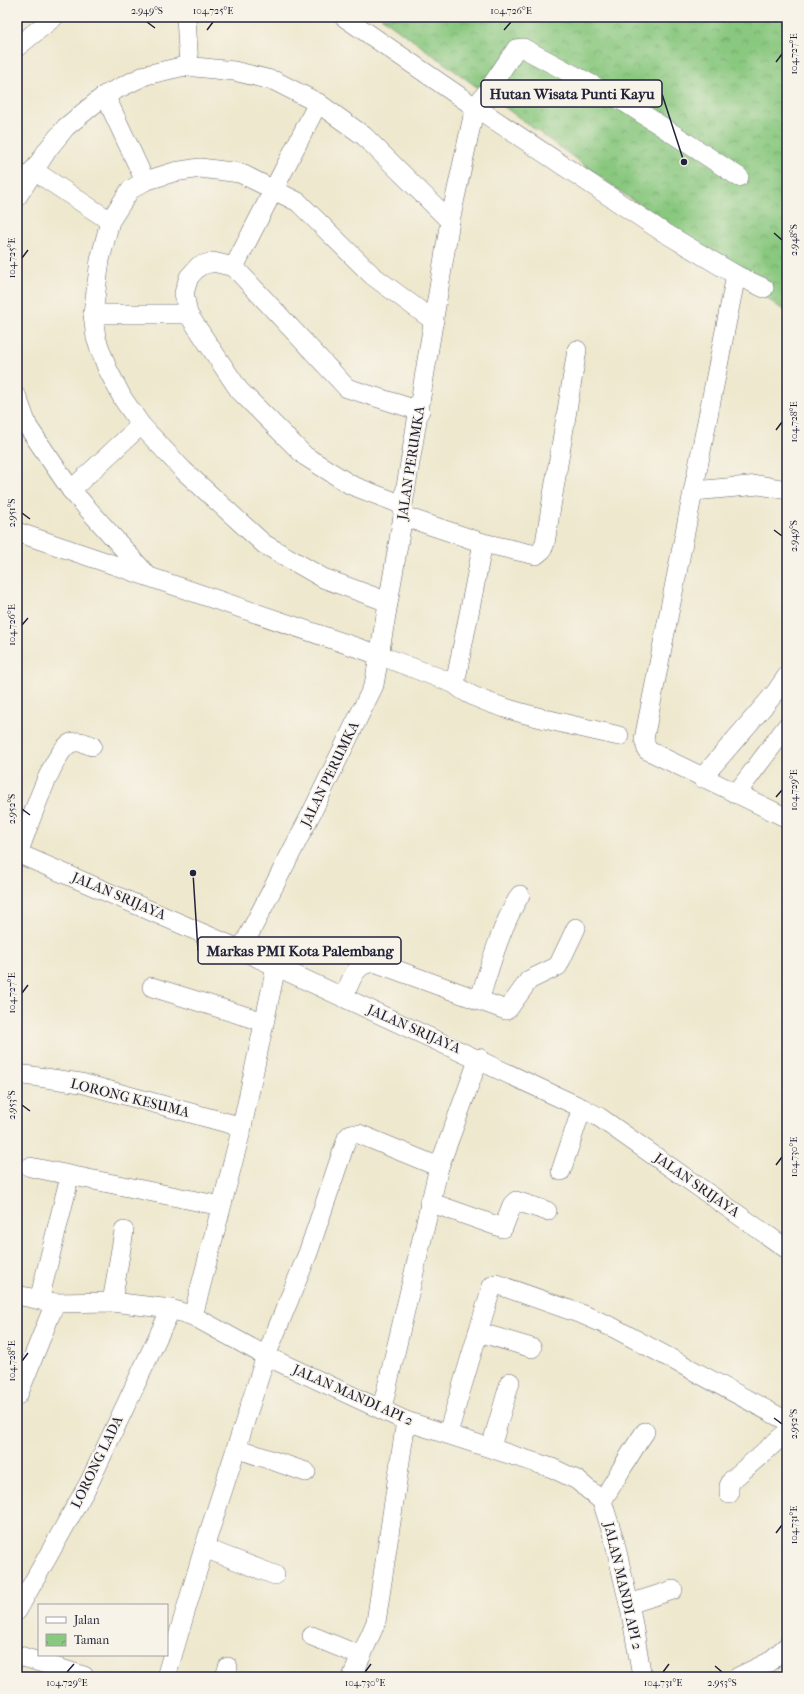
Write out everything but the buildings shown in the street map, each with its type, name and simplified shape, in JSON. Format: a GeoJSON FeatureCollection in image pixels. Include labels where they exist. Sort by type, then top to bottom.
{"type":"FeatureCollection","features":[{"type":"Feature","properties":{"kind":"street"},"geometry":{"type":"LineString","coordinates":[[17,47],[54,17]]}},
{"type":"Feature","properties":{"kind":"street"},"geometry":{"type":"LineString","coordinates":[[186,17],[190,67]]}},
{"type":"Feature","properties":{"kind":"street"},"geometry":{"type":"LineString","coordinates":[[344,17],[475,107],[660,230],[736,275],[764,288]]}},
{"type":"Feature","properties":{"kind":"street"},"geometry":{"type":"LineString","coordinates":[[475,107],[516,49],[523,48],[626,103],[739,177]]}},
{"type":"Feature","properties":{"kind":"street"},"geometry":{"type":"LineString","coordinates":[[17,197],[33,170],[66,127],[105,95],[146,75],[190,67],[234,70],[275,81],[318,103],[364,136],[450,221]]}},
{"type":"Feature","properties":{"kind":"street"},"geometry":{"type":"LineString","coordinates":[[105,95],[145,181]]}},
{"type":"Feature","properties":{"kind":"street"},"geometry":{"type":"LineString","coordinates":[[234,267],[318,103]]}},
{"type":"Feature","properties":{"kind":"street","name":"JALAN PERUMKA"},"geometry":{"type":"LineString","coordinates":[[241,950],[310,816],[374,684],[450,221],[475,107]]}},
{"type":"Feature","properties":{"kind":"street"},"geometry":{"type":"LineString","coordinates":[[388,602],[323,578],[264,544],[183,470],[141,425],[123,399],[96,338],[93,314],[100,260],[110,222],[130,190],[145,181],[174,172],[200,168],[240,173],[298,202],[373,276],[434,321]]}},
{"type":"Feature","properties":{"kind":"street"},"geometry":{"type":"LineString","coordinates":[[33,170],[110,222]]}},
{"type":"Feature","properties":{"kind":"street"},"geometry":{"type":"LineString","coordinates":[[420,411],[346,388],[234,267],[213,262],[199,266],[189,277],[184,293],[188,314],[239,390],[305,456],[351,485],[403,510],[483,543],[536,555],[542,550],[545,544],[577,350]]}},
{"type":"Feature","properties":{"kind":"street"},"geometry":{"type":"LineString","coordinates":[[736,275],[644,739],[647,750],[787,818]]}},
{"type":"Feature","properties":{"kind":"street"},"geometry":{"type":"LineString","coordinates":[[93,314],[188,314]]}},
{"type":"Feature","properties":{"kind":"street"},"geometry":{"type":"LineString","coordinates":[[17,397],[28,426],[72,490],[148,575]]}},
{"type":"Feature","properties":{"kind":"street"},"geometry":{"type":"LineString","coordinates":[[72,490],[141,425]]}},
{"type":"Feature","properties":{"kind":"street"},"geometry":{"type":"LineString","coordinates":[[694,491],[759,485],[787,490]]}},
{"type":"Feature","properties":{"kind":"street"},"geometry":{"type":"LineString","coordinates":[[17,532],[148,575],[379,655],[455,684],[460,690],[475,698],[619,736]]}},
{"type":"Feature","properties":{"kind":"street"},"geometry":{"type":"LineString","coordinates":[[455,684],[483,543]]}},
{"type":"Feature","properties":{"kind":"street"},"geometry":{"type":"LineString","coordinates":[[702,778],[776,692],[787,676]]}},
{"type":"Feature","properties":{"kind":"street"},"geometry":{"type":"LineString","coordinates":[[736,794],[787,726]]}},
{"type":"Feature","properties":{"kind":"street"},"geometry":{"type":"LineString","coordinates":[[18,853],[50,771],[57,757],[70,743],[79,742],[92,746]]}},
{"type":"Feature","properties":{"kind":"street","name":"JALAN SRIJAYA"},"geometry":{"type":"LineString","coordinates":[[18,853],[241,950],[479,1058],[582,1108],[599,1117],[787,1249]]}},
{"type":"Feature","properties":{"kind":"street"},"geometry":{"type":"LineString","coordinates":[[479,1001],[502,934],[513,906],[520,895]]}},
{"type":"Feature","properties":{"kind":"street"},"geometry":{"type":"LineString","coordinates":[[344,997],[361,965],[369,962],[378,963],[497,1008],[506,1010],[529,980],[558,966],[576,928]]}},
{"type":"Feature","properties":{"kind":"street"},"geometry":{"type":"LineString","coordinates":[[193,1316],[242,1127],[276,967]]}},
{"type":"Feature","properties":{"kind":"street"},"geometry":{"type":"LineString","coordinates":[[152,987],[264,1022]]}},
{"type":"Feature","properties":{"kind":"street"},"geometry":{"type":"LineString","coordinates":[[382,1408],[429,1202],[439,1167],[479,1058]]}},
{"type":"Feature","properties":{"kind":"street","name":"LORONG KESUMA"},"geometry":{"type":"LineString","coordinates":[[17,1074],[81,1083],[242,1127]]}},
{"type":"Feature","properties":{"kind":"street"},"geometry":{"type":"LineString","coordinates":[[561,1171],[582,1108]]}},
{"type":"Feature","properties":{"kind":"street"},"geometry":{"type":"LineString","coordinates":[[166,1677],[204,1548],[266,1356],[308,1253],[347,1138],[351,1134],[359,1134],[439,1167]]}},
{"type":"Feature","properties":{"kind":"street"},"geometry":{"type":"LineString","coordinates":[[30,1167],[221,1206]]}},
{"type":"Feature","properties":{"kind":"street"},"geometry":{"type":"LineString","coordinates":[[18,1395],[47,1301],[67,1188]]}},
{"type":"Feature","properties":{"kind":"street"},"geometry":{"type":"LineString","coordinates":[[429,1202],[503,1228],[513,1203],[516,1201],[547,1211]]}},
{"type":"Feature","properties":{"kind":"street"},"geometry":{"type":"LineString","coordinates":[[112,1302],[124,1231]]}},
{"type":"Feature","properties":{"kind":"street"},"geometry":{"type":"LineString","coordinates":[[448,1433],[492,1286],[496,1284],[584,1315],[614,1328],[643,1342],[787,1421]]}},
{"type":"Feature","properties":{"kind":"street","name":"JALAN MANDI API 2"},"geometry":{"type":"LineString","coordinates":[[17,1295],[47,1301],[112,1302],[171,1309],[193,1316],[266,1356],[382,1408],[406,1421],[448,1433],[552,1468],[577,1480],[602,1501],[614,1539],[629,1604],[642,1677]]}},
{"type":"Feature","properties":{"kind":"street","name":"LORONG LADA"},"geometry":{"type":"LineString","coordinates":[[17,1611],[88,1483],[171,1309]]}},
{"type":"Feature","properties":{"kind":"street"},"geometry":{"type":"LineString","coordinates":[[478,1332],[532,1348]]}},
{"type":"Feature","properties":{"kind":"street"},"geometry":{"type":"LineString","coordinates":[[491,1447],[510,1382]]}},
{"type":"Feature","properties":{"kind":"street"},"geometry":{"type":"LineString","coordinates":[[352,1677],[376,1622],[406,1421]]}},
{"type":"Feature","properties":{"kind":"street"},"geometry":{"type":"LineString","coordinates":[[602,1501],[619,1475],[628,1455],[645,1432]]}},
{"type":"Feature","properties":{"kind":"street"},"geometry":{"type":"LineString","coordinates":[[729,1494],[729,1486],[732,1480],[787,1432]]}},
{"type":"Feature","properties":{"kind":"street"},"geometry":{"type":"LineString","coordinates":[[236,1448],[306,1472]]}},
{"type":"Feature","properties":{"kind":"street"},"geometry":{"type":"LineString","coordinates":[[204,1548],[276,1575]]}},
{"type":"Feature","properties":{"kind":"street"},"geometry":{"type":"LineString","coordinates":[[629,1604],[673,1590]]}},
{"type":"Feature","properties":{"kind":"street"},"geometry":{"type":"LineString","coordinates":[[312,1636],[362,1656]]}},
{"type":"Feature","properties":{"kind":"street"},"geometry":{"type":"LineString","coordinates":[[738,1677],[769,1662],[787,1646]]}},
{"type":"Feature","properties":{"kind":"street"},"geometry":{"type":"LineString","coordinates":[[17,1655],[84,1676]]}},
{"type":"Feature","properties":{"kind":"green space"},"geometry":{"type":"Polygon","coordinates":[[[381,17],[787,17],[787,311],[779,307],[381,17]]]}},
{"type":"Feature","properties":{"kind":"place","name":"Hutan Wisata Punti Kayu"},"geometry":{"type":"Point","coordinates":[684,162]}},
{"type":"Feature","properties":{"kind":"place","name":"Markas PMI Kota Palembang"},"geometry":{"type":"Point","coordinates":[193,873]}}]}
